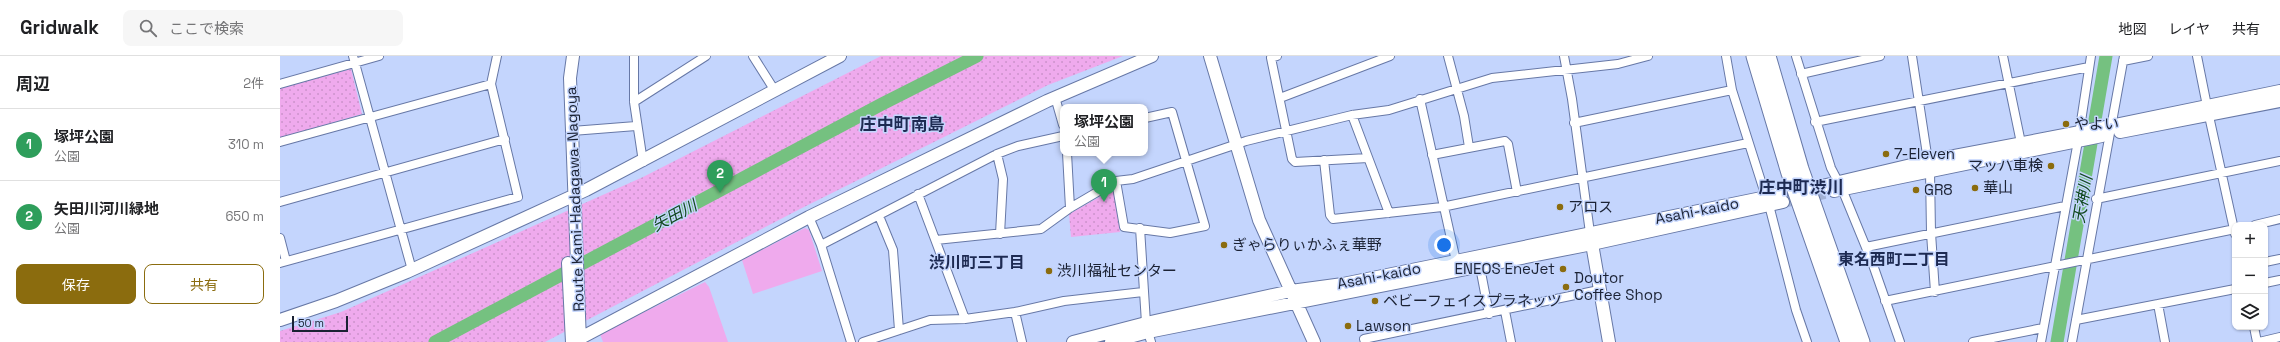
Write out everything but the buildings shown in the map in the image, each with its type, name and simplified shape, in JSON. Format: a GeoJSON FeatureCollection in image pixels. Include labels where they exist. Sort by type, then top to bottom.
{"type":"FeatureCollection","features":[{"type":"Feature","properties":{"kind":"highway"},"geometry":{"type":"LineString","coordinates":[[1754,56],[1789,173],[1848,342]]}},
{"type":"Feature","properties":{"kind":"highway"},"geometry":{"type":"LineString","coordinates":[[1768,56],[1801,169],[1862,342]]}},
{"type":"Feature","properties":{"kind":"street"},"geometry":{"type":"LineString","coordinates":[[280,84],[354,59],[379,56]]}},
{"type":"Feature","properties":{"kind":"street"},"geometry":{"type":"LineString","coordinates":[[280,238],[283,262],[518,196],[491,84],[497,56]]}},
{"type":"Feature","properties":{"kind":"street","name":"Route Kami-Hadagawa-Nagoya"},"geometry":{"type":"LineString","coordinates":[[566,56],[563,104],[571,199],[576,337]]}},
{"type":"Feature","properties":{"kind":"street","name":"Route Kami-Hadagawa-Nagoya"},"geometry":{"type":"LineString","coordinates":[[573,56],[570,78],[572,131],[571,199],[567,215],[576,337]]}},
{"type":"Feature","properties":{"kind":"street"},"geometry":{"type":"LineString","coordinates":[[634,56],[634,102],[636,126],[643,162]]}},
{"type":"Feature","properties":{"kind":"street"},"geometry":{"type":"LineString","coordinates":[[634,102],[706,56]]}},
{"type":"Feature","properties":{"kind":"street"},"geometry":{"type":"LineString","coordinates":[[753,56],[775,91]]}},
{"type":"Feature","properties":{"kind":"street"},"geometry":{"type":"LineString","coordinates":[[280,320],[336,301],[412,270],[571,199],[840,56]]}},
{"type":"Feature","properties":{"kind":"street"},"geometry":{"type":"LineString","coordinates":[[576,337],[809,217],[1055,97],[1152,56]]}},
{"type":"Feature","properties":{"kind":"street"},"geometry":{"type":"LineString","coordinates":[[1210,56],[1259,220],[1314,342]]}},
{"type":"Feature","properties":{"kind":"street"},"geometry":{"type":"LineString","coordinates":[[1277,56],[1271,58],[1292,159],[1295,162],[1368,158]]}},
{"type":"Feature","properties":{"kind":"street"},"geometry":{"type":"LineString","coordinates":[[1280,98],[1390,56]]}},
{"type":"Feature","properties":{"kind":"street"},"geometry":{"type":"LineString","coordinates":[[1448,56],[1455,89],[1464,116],[1469,147]]}},
{"type":"Feature","properties":{"kind":"street"},"geometry":{"type":"LineString","coordinates":[[1564,56],[1581,179],[1609,342]]}},
{"type":"Feature","properties":{"kind":"street"},"geometry":{"type":"LineString","coordinates":[[936,240],[1041,229],[1070,208],[1116,181],[1134,179],[1236,146],[1246,141],[1286,133],[1352,115],[1389,110],[1420,99],[1492,78],[1618,64],[1648,56]]}},
{"type":"Feature","properties":{"kind":"street"},"geometry":{"type":"LineString","coordinates":[[1726,56],[1732,90],[1767,201],[1796,310],[1807,342]]}},
{"type":"Feature","properties":{"kind":"street"},"geometry":{"type":"LineString","coordinates":[[1796,56],[1815,122],[1831,168],[1840,185],[1866,247],[1900,342]]}},
{"type":"Feature","properties":{"kind":"street"},"geometry":{"type":"LineString","coordinates":[[1801,74],[1880,56]]}},
{"type":"Feature","properties":{"kind":"street"},"geometry":{"type":"LineString","coordinates":[[1912,56],[1929,166],[1930,234],[1935,292]]}},
{"type":"Feature","properties":{"kind":"street"},"geometry":{"type":"LineString","coordinates":[[2003,56],[2020,143]]}},
{"type":"Feature","properties":{"kind":"street"},"geometry":{"type":"LineString","coordinates":[[2041,342],[2058,267],[2065,206],[2082,136],[2091,56]]}},
{"type":"Feature","properties":{"kind":"street"},"geometry":{"type":"LineString","coordinates":[[2072,342],[2084,261],[2107,131],[2123,58],[2148,56]]}},
{"type":"Feature","properties":{"kind":"street"},"geometry":{"type":"LineString","coordinates":[[2197,56],[2233,222]]}},
{"type":"Feature","properties":{"kind":"street"},"geometry":{"type":"LineString","coordinates":[[354,59],[412,270]]}},
{"type":"Feature","properties":{"kind":"street"},"geometry":{"type":"LineString","coordinates":[[1815,122],[1918,100],[2089,67]]}},
{"type":"Feature","properties":{"kind":"street"},"geometry":{"type":"LineString","coordinates":[[280,142],[491,84]]}},
{"type":"Feature","properties":{"kind":"street"},"geometry":{"type":"LineString","coordinates":[[1574,123],[1732,90]]}},
{"type":"Feature","properties":{"kind":"street"},"geometry":{"type":"LineString","coordinates":[[2208,111],[2280,91]]}},
{"type":"Feature","properties":{"kind":"street"},"geometry":{"type":"LineString","coordinates":[[1055,97],[1060,114]]}},
{"type":"Feature","properties":{"kind":"street"},"geometry":{"type":"LineString","coordinates":[[1420,99],[1442,207],[1456,262]]}},
{"type":"Feature","properties":{"kind":"street"},"geometry":{"type":"LineString","coordinates":[[1824,189],[1929,166],[2208,111],[2280,101]]}},
{"type":"Feature","properties":{"kind":"street"},"geometry":{"type":"LineString","coordinates":[[1116,181],[1124,227],[1170,233],[1205,226],[1172,112],[1148,117]]}},
{"type":"Feature","properties":{"kind":"street"},"geometry":{"type":"LineString","coordinates":[[1352,115],[1389,213]]}},
{"type":"Feature","properties":{"kind":"street"},"geometry":{"type":"LineString","coordinates":[[572,131],[636,126]]}},
{"type":"Feature","properties":{"kind":"street"},"geometry":{"type":"LineString","coordinates":[[1929,166],[2020,143],[2082,136]]}},
{"type":"Feature","properties":{"kind":"street"},"geometry":{"type":"LineString","coordinates":[[821,245],[997,154],[1018,146],[1060,137]]}},
{"type":"Feature","properties":{"kind":"street"},"geometry":{"type":"LineString","coordinates":[[280,202],[505,139]]}},
{"type":"Feature","properties":{"kind":"street"},"geometry":{"type":"LineString","coordinates":[[1432,155],[1505,141],[1508,144],[1517,192]]}},
{"type":"Feature","properties":{"kind":"street"},"geometry":{"type":"LineString","coordinates":[[1324,160],[1330,215],[1333,219],[1442,207],[1748,143]]}},
{"type":"Feature","properties":{"kind":"street"},"geometry":{"type":"LineString","coordinates":[[997,154],[1004,179],[1000,234]]}},
{"type":"Feature","properties":{"kind":"street"},"geometry":{"type":"LineString","coordinates":[[1067,156],[1070,208]]}},
{"type":"Feature","properties":{"kind":"street"},"geometry":{"type":"LineString","coordinates":[[2096,199],[2280,161]]}},
{"type":"Feature","properties":{"kind":"street"},"geometry":{"type":"LineString","coordinates":[[918,194],[965,319]]}},
{"type":"Feature","properties":{"kind":"street","name":"Asahi-kaido"},"geometry":{"type":"LineString","coordinates":[[1073,342],[1148,332],[1480,267],[1591,239],[1782,198]]}},
{"type":"Feature","properties":{"kind":"street"},"geometry":{"type":"LineString","coordinates":[[1866,247],[2065,206]]}},
{"type":"Feature","properties":{"kind":"street"},"geometry":{"type":"LineString","coordinates":[[879,216],[893,250],[899,330]]}},
{"type":"Feature","properties":{"kind":"street"},"geometry":{"type":"LineString","coordinates":[[809,217],[821,245],[851,342]]}},
{"type":"Feature","properties":{"kind":"street"},"geometry":{"type":"LineString","coordinates":[[2268,222],[2280,219]]}},
{"type":"Feature","properties":{"kind":"street"},"geometry":{"type":"LineString","coordinates":[[1140,228],[1143,292],[1148,332]]}},
{"type":"Feature","properties":{"kind":"street"},"geometry":{"type":"LineString","coordinates":[[1885,301],[2232,232]]}},
{"type":"Feature","properties":{"kind":"street","name":"Asahi-kaido"},"geometry":{"type":"LineString","coordinates":[[1111,342],[1291,291],[1342,284],[1456,262],[1591,239]]}},
{"type":"Feature","properties":{"kind":"street"},"geometry":{"type":"LineString","coordinates":[[2268,261],[2280,259]]}},
{"type":"Feature","properties":{"kind":"street"},"geometry":{"type":"LineString","coordinates":[[1480,267],[1489,314]]}},
{"type":"Feature","properties":{"kind":"street"},"geometry":{"type":"LineString","coordinates":[[2268,282],[2280,280]]}},
{"type":"Feature","properties":{"kind":"street"},"geometry":{"type":"LineString","coordinates":[[1365,342],[1364,339],[1505,311],[1599,290]]}},
{"type":"Feature","properties":{"kind":"street"},"geometry":{"type":"LineString","coordinates":[[2076,320],[2232,290]]}},
{"type":"Feature","properties":{"kind":"street"},"geometry":{"type":"LineString","coordinates":[[863,342],[930,320],[965,319],[1015,312],[1064,301],[1143,292]]}},
{"type":"Feature","properties":{"kind":"street"},"geometry":{"type":"LineString","coordinates":[[2158,304],[2165,342]]}},
{"type":"Feature","properties":{"kind":"street"},"geometry":{"type":"LineString","coordinates":[[1505,311],[1511,342]]}},
{"type":"Feature","properties":{"kind":"street"},"geometry":{"type":"LineString","coordinates":[[1015,312],[1022,342]]}},
{"type":"Feature","properties":{"kind":"street"},"geometry":{"type":"LineString","coordinates":[[1973,342],[2043,328]]}},
{"type":"Feature","properties":{"kind":"street"},"geometry":{"type":"LineString","coordinates":[[2255,330],[2258,342],[2280,337]]}},
{"type":"Feature","properties":{"kind":"shaded area"},"geometry":{"type":"Polygon","coordinates":[[[881,56],[1123,56],[1048,85],[800,209],[545,342],[280,342],[280,331],[341,312],[643,177],[881,56]]]}},
{"type":"Feature","properties":{"kind":"shaded area"},"geometry":{"type":"Polygon","coordinates":[[[351,69],[362,114],[280,138],[280,88],[351,69]]]}},
{"type":"Feature","properties":{"kind":"shaded area"},"geometry":{"type":"Polygon","coordinates":[[[1114,189],[1120,232],[1071,237],[1069,214],[1114,189]]]}},
{"type":"Feature","properties":{"kind":"shaded area"},"geometry":{"type":"Polygon","coordinates":[[[805,228],[809,230],[822,271],[753,294],[742,260],[805,228]]]}},
{"type":"Feature","properties":{"kind":"shaded area"},"geometry":{"type":"Polygon","coordinates":[[[705,282],[709,287],[728,342],[603,342],[600,334],[705,282]]]}},
{"type":"Feature","properties":{"kind":"waterway","name":"矢田川"},"geometry":{"type":"LineString","coordinates":[[435,342],[882,104],[977,56]]}},
{"type":"Feature","properties":{"kind":"waterway","name":"天神川"},"geometry":{"type":"LineString","coordinates":[[2057,342],[2106,56]]}},
{"type":"Feature","properties":{"kind":"tunnel"},"geometry":{"type":"LineString","coordinates":[[1783,202],[1825,193]]}},
{"type":"Feature","properties":{"kind":"place","name":"やよい"},"geometry":{"type":"Point","coordinates":[2066,124]}},
{"type":"Feature","properties":{"kind":"place","name":"7-Eleven"},"geometry":{"type":"Point","coordinates":[1886,154]}},
{"type":"Feature","properties":{"kind":"place","name":"マッハ車検"},"geometry":{"type":"Point","coordinates":[2051,166]}},
{"type":"Feature","properties":{"kind":"place","name":"華山"},"geometry":{"type":"Point","coordinates":[1975,188]}},
{"type":"Feature","properties":{"kind":"place","name":"GR8"},"geometry":{"type":"Point","coordinates":[1916,190]}},
{"type":"Feature","properties":{"kind":"place","name":"矢田川河川緑地"},"geometry":{"type":"Point","coordinates":[720,193]}},
{"type":"Feature","properties":{"kind":"place","name":"塚坪公園"},"geometry":{"type":"Point","coordinates":[1104,202]}},
{"type":"Feature","properties":{"kind":"place","name":"アロス"},"geometry":{"type":"Point","coordinates":[1560,207]}},
{"type":"Feature","properties":{"kind":"place","name":"ぎゃらりぃかふぇ華野"},"geometry":{"type":"Point","coordinates":[1224,245]}},
{"type":"Feature","properties":{"kind":"place","name":"ENEOS EneJet"},"geometry":{"type":"Point","coordinates":[1563,269]}},
{"type":"Feature","properties":{"kind":"place","name":"渋川福祉センター"},"geometry":{"type":"Point","coordinates":[1049,271]}},
{"type":"Feature","properties":{"kind":"place","name":"Doutor Coffee Shop"},"geometry":{"type":"Point","coordinates":[1566,287]}},
{"type":"Feature","properties":{"kind":"place","name":"ベビーフェイスプラネッツ"},"geometry":{"type":"Point","coordinates":[1375,301]}},
{"type":"Feature","properties":{"kind":"place","name":"Lawson"},"geometry":{"type":"Point","coordinates":[1348,326]}},
{"type":"Feature","properties":{"kind":"district","name":"庄中町南島"},"geometry":{"type":"Point","coordinates":[902,124]}},
{"type":"Feature","properties":{"kind":"district","name":"庄中町渋川"},"geometry":{"type":"Point","coordinates":[1801,187]}},
{"type":"Feature","properties":{"kind":"district","name":"東名西町二丁目"},"geometry":{"type":"Point","coordinates":[1894,259]}},
{"type":"Feature","properties":{"kind":"district","name":"渋川町三丁目"},"geometry":{"type":"Point","coordinates":[977,262]}}]}
